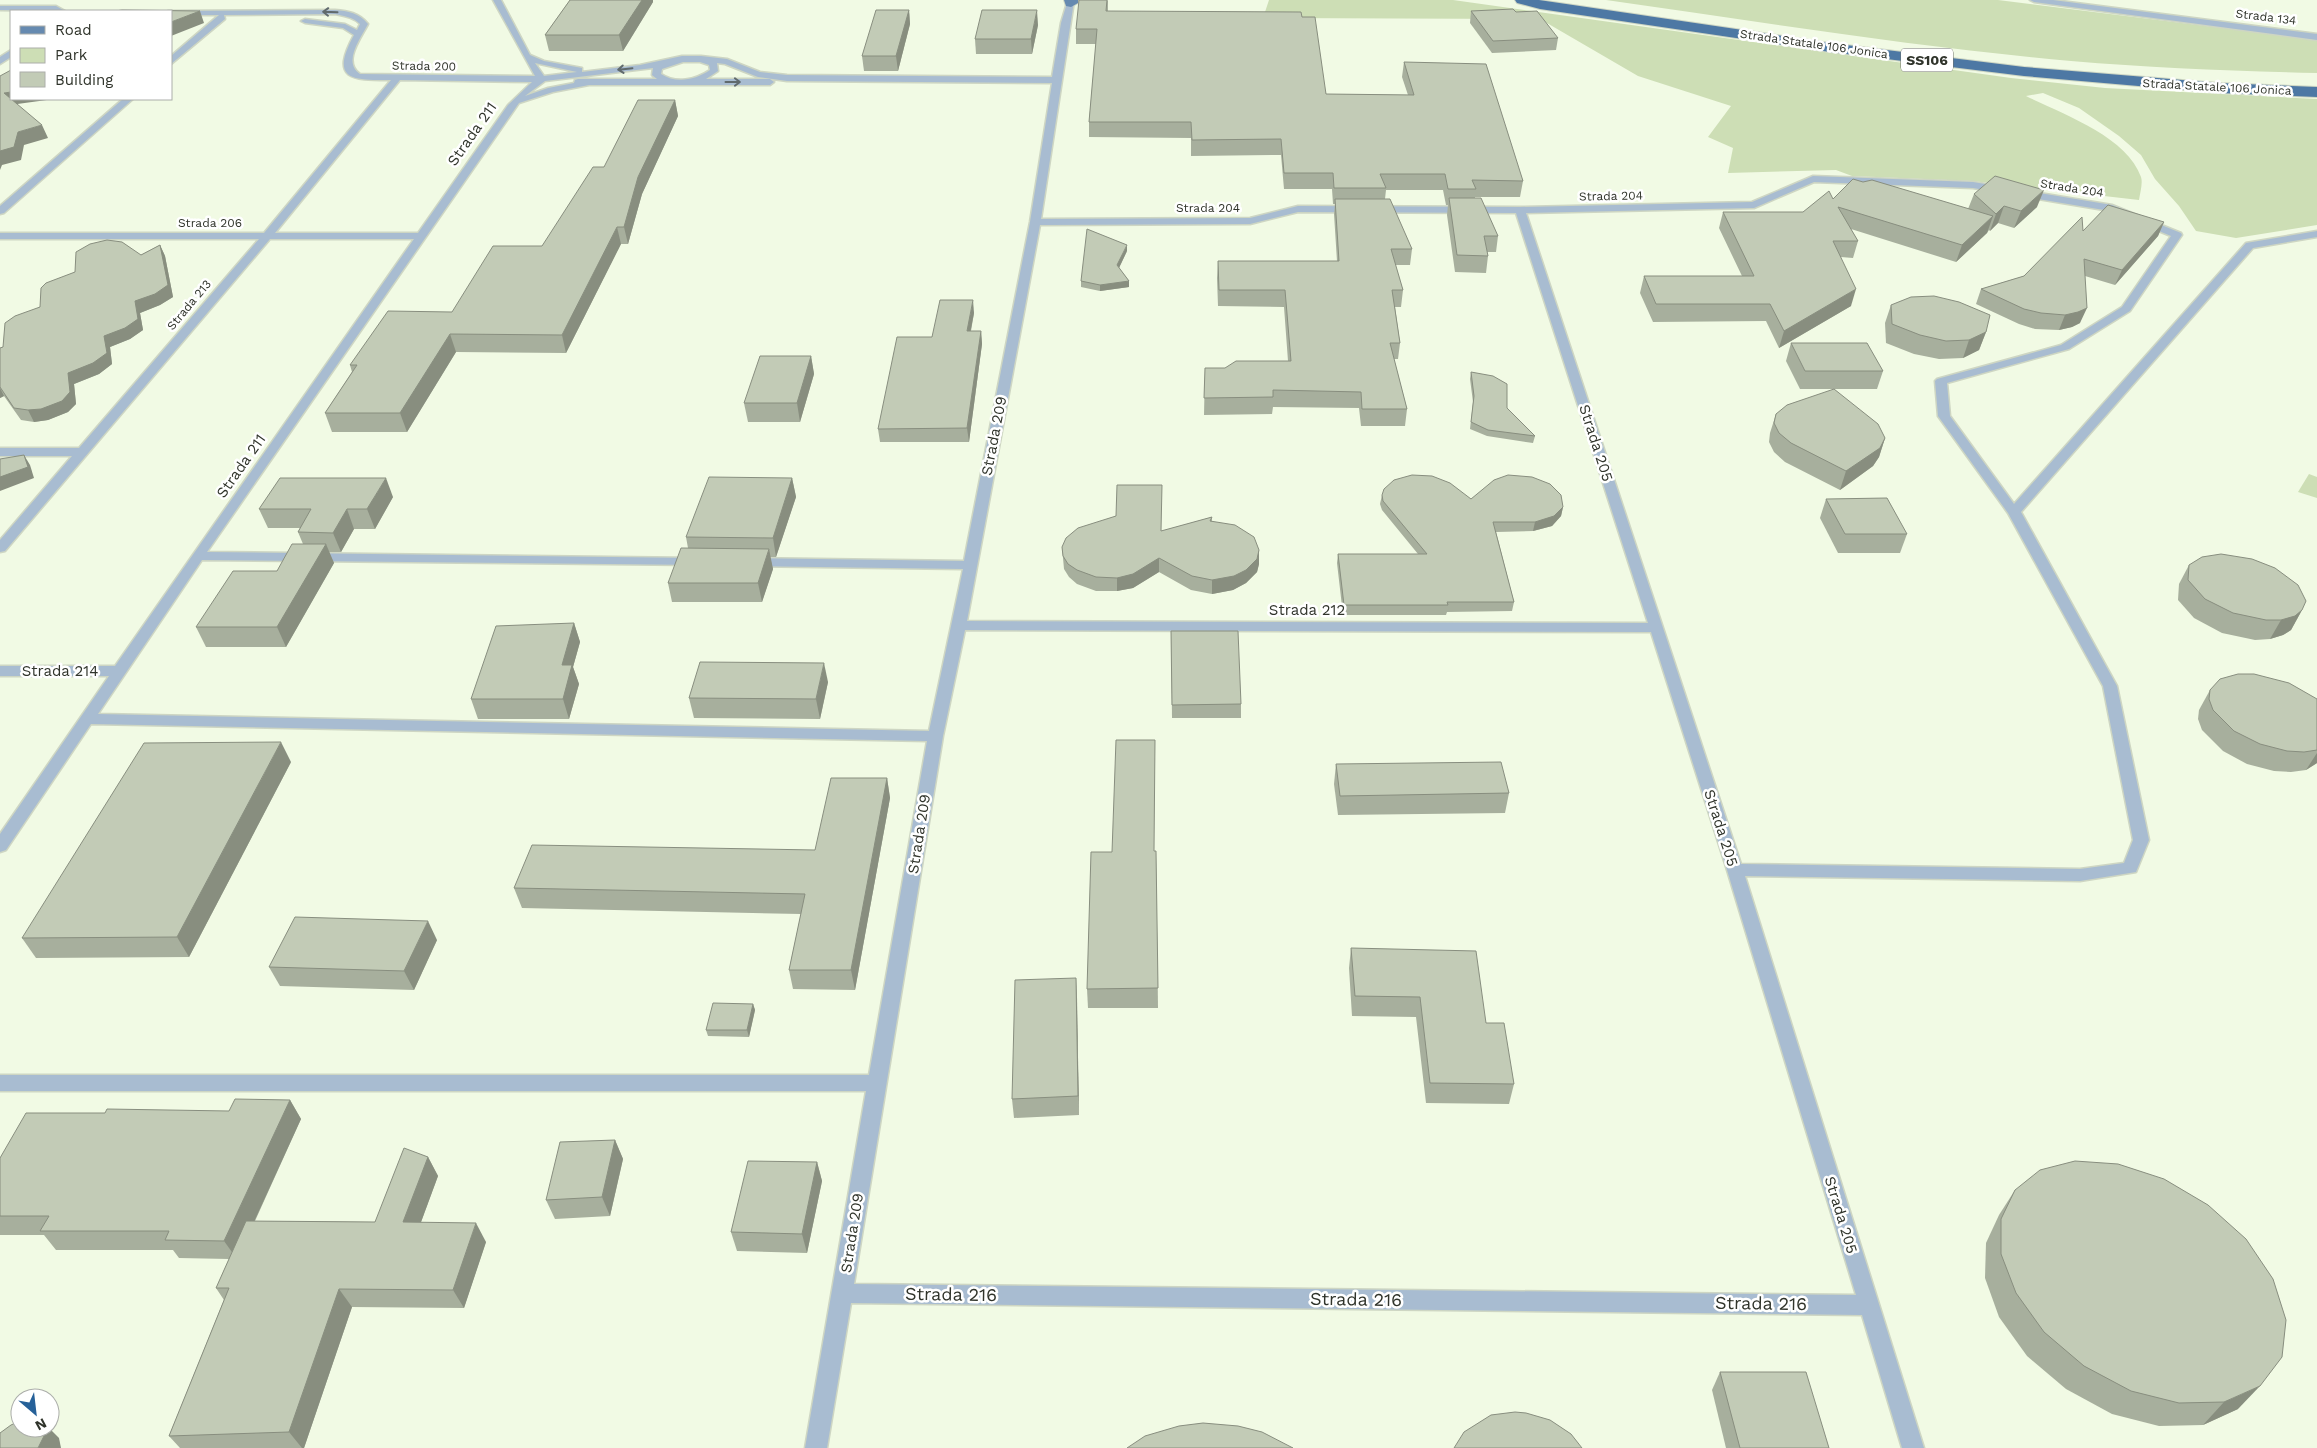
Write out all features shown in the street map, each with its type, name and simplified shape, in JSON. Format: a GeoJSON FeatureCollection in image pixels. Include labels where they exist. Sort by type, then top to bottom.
{"type":"FeatureCollection","features":[{"type":"Feature","properties":{"kind":"highway","name":"Strada Statale 106 Jonica"},"geometry":{"type":"LineString","coordinates":[[1522,0],[1550,6],[1966,66],[2195,87],[2317,92]]}},
{"type":"Feature","properties":{"kind":"highway","name":"Strada Statale 106 Jonica"},"geometry":{"type":"LineString","coordinates":[[1567,0],[2041,64],[2214,78],[2317,80]]}},
{"type":"Feature","properties":{"kind":"lane"},"geometry":{"type":"LineString","coordinates":[[497,0],[526,57],[541,79]]}},
{"type":"Feature","properties":{"kind":"lane","name":"Strada 134"},"geometry":{"type":"LineString","coordinates":[[2034,0],[2317,37]]}},
{"type":"Feature","properties":{"kind":"lane","name":"Strada 209"},"geometry":{"type":"LineString","coordinates":[[816,1448],[935,736],[970,565],[1035,222],[1065,23],[1071,2]]}},
{"type":"Feature","properties":{"kind":"lane"},"geometry":{"type":"LineString","coordinates":[[0,8],[56,8],[59,10]]}},
{"type":"Feature","properties":{"kind":"lane"},"geometry":{"type":"LineString","coordinates":[[336,12],[360,20],[364,24],[358,34],[345,26],[330,23],[172,14],[336,12]]}},
{"type":"Feature","properties":{"kind":"lane"},"geometry":{"type":"LineString","coordinates":[[172,60],[222,17]]}},
{"type":"Feature","properties":{"kind":"lane","name":"Strada 200"},"geometry":{"type":"LineString","coordinates":[[358,34],[348,60],[350,74],[358,77],[541,79]]}},
{"type":"Feature","properties":{"kind":"lane"},"geometry":{"type":"LineString","coordinates":[[0,62],[10,54]]}},
{"type":"Feature","properties":{"kind":"lane"},"geometry":{"type":"LineString","coordinates":[[526,57],[542,63],[593,72]]}},
{"type":"Feature","properties":{"kind":"lane"},"geometry":{"type":"LineString","coordinates":[[541,79],[701,59],[727,62],[769,76],[819,80],[1056,80]]}},
{"type":"Feature","properties":{"kind":"lane"},"geometry":{"type":"LineString","coordinates":[[673,61],[658,67],[656,75],[666,81],[680,82],[703,78],[714,71],[713,64],[701,59]]}},
{"type":"Feature","properties":{"kind":"lane","name":"Strada 213"},"geometry":{"type":"LineString","coordinates":[[0,548],[266,236],[397,78]]}},
{"type":"Feature","properties":{"kind":"lane"},"geometry":{"type":"LineString","coordinates":[[541,79],[593,82],[796,82],[819,80]]}},
{"type":"Feature","properties":{"kind":"lane","name":"Strada 211"},"geometry":{"type":"LineString","coordinates":[[0,846],[420,236],[511,107],[528,88],[541,79]]}},
{"type":"Feature","properties":{"kind":"lane","name":"Strada 211"},"geometry":{"type":"LineString","coordinates":[[511,107],[544,92],[593,82]]}},
{"type":"Feature","properties":{"kind":"lane"},"geometry":{"type":"LineString","coordinates":[[0,211],[127,100]]}},
{"type":"Feature","properties":{"kind":"lane","name":"Strada 204"},"geometry":{"type":"LineString","coordinates":[[1035,222],[1250,221],[1298,208],[1520,210],[1754,205],[1813,179],[1973,185],[2112,208],[2177,235],[2126,309],[2064,347],[1941,381],[1944,416],[2014,512]]}},
{"type":"Feature","properties":{"kind":"lane","name":"Strada 205"},"geometry":{"type":"LineString","coordinates":[[1520,210],[1734,870],[1913,1448]]}},
{"type":"Feature","properties":{"kind":"lane"},"geometry":{"type":"LineString","coordinates":[[1734,870],[2080,875],[2130,868],[2141,840],[2110,686],[2014,512],[2250,245],[2317,234]]}},
{"type":"Feature","properties":{"kind":"lane","name":"Strada 206"},"geometry":{"type":"LineString","coordinates":[[0,236],[420,236]]}},
{"type":"Feature","properties":{"kind":"lane"},"geometry":{"type":"LineString","coordinates":[[0,452],[82,452]]}},
{"type":"Feature","properties":{"kind":"lane"},"geometry":{"type":"LineString","coordinates":[[198,556],[713,562]]}},
{"type":"Feature","properties":{"kind":"lane"},"geometry":{"type":"LineString","coordinates":[[743,562],[970,565]]}},
{"type":"Feature","properties":{"kind":"lane","name":"Strada 212"},"geometry":{"type":"LineString","coordinates":[[958,625],[1656,628]]}},
{"type":"Feature","properties":{"kind":"lane","name":"Strada 214"},"geometry":{"type":"LineString","coordinates":[[0,671],[120,671]]}},
{"type":"Feature","properties":{"kind":"lane"},"geometry":{"type":"LineString","coordinates":[[87,719],[935,736]]}},
{"type":"Feature","properties":{"kind":"lane"},"geometry":{"type":"LineString","coordinates":[[0,1083],[877,1084]]}},
{"type":"Feature","properties":{"kind":"lane","name":"Strada 216"},"geometry":{"type":"LineString","coordinates":[[843,1293],[1869,1305]]}},
{"type":"Feature","properties":{"kind":"green space"},"geometry":{"type":"Polygon","coordinates":[[[1269,0],[1453,0],[2011,78],[2105,88],[2317,99],[2317,225],[2236,238],[2196,231],[2179,206],[2155,179],[2141,155],[2119,136],[2079,108],[2043,93],[2026,96],[2092,128],[2108,138],[2134,162],[2142,179],[2139,200],[1972,181],[1852,176],[1836,170],[1728,173],[1733,148],[1708,137],[1731,106],[1638,76],[1540,19],[1263,18],[1269,0]]]}},
{"type":"Feature","properties":{"kind":"green space"},"geometry":{"type":"Polygon","coordinates":[[[1606,0],[1998,0],[2317,40],[2317,73],[2163,67],[2071,61],[1838,34],[1606,0]]]}},
{"type":"Feature","properties":{"kind":"green space"},"geometry":{"type":"Polygon","coordinates":[[[2309,474],[2317,477],[2317,498],[2298,492],[2309,474]]]}},
{"type":"Feature","properties":{"kind":"building"},"geometry":{"type":"Polygon","coordinates":[[[570,0],[642,0],[619,35],[545,35],[570,0]]]}},
{"type":"Feature","properties":{"kind":"building"},"geometry":{"type":"Polygon","coordinates":[[[1079,0],[1107,0],[1106,11],[1301,12],[1302,17],[1315,17],[1326,94],[1414,95],[1404,62],[1486,64],[1523,181],[1472,180],[1476,189],[1448,189],[1445,174],[1380,174],[1386,188],[1334,188],[1333,173],[1284,173],[1281,139],[1192,140],[1191,122],[1089,122],[1097,29],[1076,29],[1079,0]]]}},
{"type":"Feature","properties":{"kind":"building"},"geometry":{"type":"Polygon","coordinates":[[[1513,9],[1516,12],[1537,11],[1558,38],[1493,41],[1471,11],[1513,9]]]}},
{"type":"Feature","properties":{"kind":"building"},"geometry":{"type":"Polygon","coordinates":[[[876,10],[909,10],[896,56],[862,56],[876,10]]]}},
{"type":"Feature","properties":{"kind":"building"},"geometry":{"type":"Polygon","coordinates":[[[982,10],[1037,10],[1031,39],[975,39],[982,10]]]}},
{"type":"Feature","properties":{"kind":"building"},"geometry":{"type":"Polygon","coordinates":[[[172,11],[200,11],[172,22],[172,11]]]}},
{"type":"Feature","properties":{"kind":"building"},"geometry":{"type":"Polygon","coordinates":[[[10,71],[10,92],[4,93],[42,125],[18,132],[14,147],[0,151],[0,76],[10,71]]]}},
{"type":"Feature","properties":{"kind":"building"},"geometry":{"type":"Polygon","coordinates":[[[638,100],[675,100],[638,177],[624,227],[617,227],[562,335],[450,334],[400,413],[325,413],[357,365],[350,365],[388,311],[452,312],[493,246],[542,246],[593,167],[604,167],[638,100]]]}},
{"type":"Feature","properties":{"kind":"building"},"geometry":{"type":"Polygon","coordinates":[[[1995,176],[2044,190],[2021,211],[2004,206],[1996,214],[1974,194],[1995,176]]]}},
{"type":"Feature","properties":{"kind":"building"},"geometry":{"type":"Polygon","coordinates":[[[1853,179],[1863,182],[1872,180],[1993,216],[1962,245],[1838,207],[1858,241],[1833,241],[1856,289],[1784,331],[1770,304],[1656,304],[1644,276],[1754,276],[1723,212],[1803,212],[1829,191],[1833,199],[1853,179]]]}},
{"type":"Feature","properties":{"kind":"building"},"geometry":{"type":"Polygon","coordinates":[[[1449,198],[1481,198],[1498,236],[1484,236],[1488,256],[1457,255],[1449,198]]]}},
{"type":"Feature","properties":{"kind":"building"},"geometry":{"type":"Polygon","coordinates":[[[1335,199],[1390,199],[1412,249],[1391,249],[1403,290],[1392,290],[1400,343],[1390,343],[1407,409],[1362,409],[1361,392],[1273,390],[1273,397],[1204,398],[1205,368],[1225,368],[1236,361],[1291,361],[1285,290],[1219,290],[1218,261],[1339,261],[1335,199]]]}},
{"type":"Feature","properties":{"kind":"building"},"geometry":{"type":"Polygon","coordinates":[[[2108,205],[2164,222],[2122,270],[2084,259],[2087,308],[2065,315],[2041,313],[2024,309],[1981,289],[2024,276],[2082,217],[2083,231],[2108,205]]]}},
{"type":"Feature","properties":{"kind":"building"},"geometry":{"type":"Polygon","coordinates":[[[1087,229],[1127,245],[1117,265],[1129,281],[1100,285],[1081,281],[1087,229]]]}},
{"type":"Feature","properties":{"kind":"building"},"geometry":{"type":"Polygon","coordinates":[[[107,240],[122,242],[141,255],[160,245],[168,285],[155,294],[135,301],[138,319],[125,328],[104,336],[107,353],[93,363],[68,373],[70,392],[62,401],[41,409],[14,408],[0,387],[0,348],[3,347],[5,323],[15,316],[40,307],[41,288],[46,283],[75,272],[76,252],[90,244],[107,240]]]}},
{"type":"Feature","properties":{"kind":"building"},"geometry":{"type":"Polygon","coordinates":[[[1934,296],[1959,302],[1990,315],[1986,332],[1969,340],[1946,341],[1920,335],[1892,324],[1891,305],[1911,297],[1934,296]]]}},
{"type":"Feature","properties":{"kind":"building"},"geometry":{"type":"Polygon","coordinates":[[[940,300],[973,300],[967,331],[981,331],[967,428],[878,429],[897,337],[932,337],[940,300]]]}},
{"type":"Feature","properties":{"kind":"building"},"geometry":{"type":"Polygon","coordinates":[[[1791,343],[1867,343],[1883,371],[1805,371],[1791,343]]]}},
{"type":"Feature","properties":{"kind":"building"},"geometry":{"type":"Polygon","coordinates":[[[760,356],[811,356],[797,403],[744,403],[760,356]]]}},
{"type":"Feature","properties":{"kind":"building"},"geometry":{"type":"Polygon","coordinates":[[[1471,372],[1493,376],[1507,384],[1507,408],[1535,436],[1488,430],[1471,422],[1474,396],[1471,372]]]}},
{"type":"Feature","properties":{"kind":"building"},"geometry":{"type":"Polygon","coordinates":[[[1834,389],[1878,424],[1885,438],[1880,448],[1846,471],[1791,443],[1779,433],[1774,423],[1776,414],[1787,405],[1834,389]]]}},
{"type":"Feature","properties":{"kind":"building"},"geometry":{"type":"Polygon","coordinates":[[[24,455],[28,467],[0,477],[0,459],[24,455]]]}},
{"type":"Feature","properties":{"kind":"building"},"geometry":{"type":"Polygon","coordinates":[[[1412,475],[1432,476],[1450,483],[1471,499],[1494,480],[1508,475],[1532,477],[1550,484],[1561,495],[1563,507],[1554,516],[1535,522],[1493,522],[1514,602],[1447,602],[1448,605],[1344,605],[1338,554],[1427,554],[1383,501],[1384,489],[1394,480],[1412,475]]]}},
{"type":"Feature","properties":{"kind":"building"},"geometry":{"type":"Polygon","coordinates":[[[709,477],[792,478],[773,538],[686,537],[709,477]]]}},
{"type":"Feature","properties":{"kind":"building"},"geometry":{"type":"Polygon","coordinates":[[[280,478],[386,478],[367,509],[347,509],[333,533],[298,532],[311,509],[259,509],[280,478]]]}},
{"type":"Feature","properties":{"kind":"building"},"geometry":{"type":"Polygon","coordinates":[[[1117,485],[1162,485],[1161,531],[1212,517],[1210,521],[1235,525],[1254,537],[1259,550],[1257,559],[1246,570],[1234,576],[1212,580],[1192,576],[1159,558],[1133,574],[1117,578],[1096,577],[1077,570],[1068,564],[1063,556],[1062,547],[1066,538],[1078,528],[1116,516],[1117,485]]]}},
{"type":"Feature","properties":{"kind":"building"},"geometry":{"type":"Polygon","coordinates":[[[1887,498],[1907,534],[1845,534],[1826,499],[1887,498]]]}},
{"type":"Feature","properties":{"kind":"building"},"geometry":{"type":"Polygon","coordinates":[[[292,544],[326,544],[277,627],[196,627],[233,571],[277,571],[292,544]]]}},
{"type":"Feature","properties":{"kind":"building"},"geometry":{"type":"Polygon","coordinates":[[[681,548],[769,549],[758,583],[668,583],[681,548]]]}},
{"type":"Feature","properties":{"kind":"building"},"geometry":{"type":"Polygon","coordinates":[[[2221,554],[2252,559],[2275,568],[2298,585],[2306,601],[2302,610],[2295,616],[2281,620],[2266,620],[2233,613],[2205,599],[2188,580],[2189,565],[2202,557],[2221,554]]]}},
{"type":"Feature","properties":{"kind":"building"},"geometry":{"type":"Polygon","coordinates":[[[574,623],[562,665],[572,665],[563,699],[471,699],[496,626],[574,623]]]}},
{"type":"Feature","properties":{"kind":"building"},"geometry":{"type":"Polygon","coordinates":[[[1171,631],[1238,631],[1241,704],[1172,705],[1171,631]]]}},
{"type":"Feature","properties":{"kind":"building"},"geometry":{"type":"Polygon","coordinates":[[[700,662],[824,663],[816,699],[689,698],[700,662]]]}},
{"type":"Feature","properties":{"kind":"building"},"geometry":{"type":"Polygon","coordinates":[[[2238,674],[2254,674],[2289,683],[2317,699],[2317,750],[2304,752],[2287,751],[2260,744],[2234,731],[2213,710],[2209,699],[2210,690],[2220,679],[2238,674]]]}},
{"type":"Feature","properties":{"kind":"building"},"geometry":{"type":"Polygon","coordinates":[[[1116,740],[1155,740],[1154,851],[1156,851],[1158,988],[1087,989],[1091,852],[1112,852],[1116,740]]]}},
{"type":"Feature","properties":{"kind":"building"},"geometry":{"type":"Polygon","coordinates":[[[281,742],[177,937],[22,938],[144,743],[281,742]]]}},
{"type":"Feature","properties":{"kind":"building"},"geometry":{"type":"Polygon","coordinates":[[[1501,762],[1509,793],[1340,796],[1336,764],[1501,762]]]}},
{"type":"Feature","properties":{"kind":"building"},"geometry":{"type":"Polygon","coordinates":[[[831,778],[887,778],[851,970],[789,970],[805,894],[514,888],[532,845],[815,850],[831,778]]]}},
{"type":"Feature","properties":{"kind":"building"},"geometry":{"type":"Polygon","coordinates":[[[295,917],[428,921],[404,971],[269,967],[295,917]]]}},
{"type":"Feature","properties":{"kind":"building"},"geometry":{"type":"Polygon","coordinates":[[[1351,948],[1476,951],[1486,1023],[1504,1023],[1514,1084],[1430,1083],[1420,997],[1355,996],[1351,948]]]}},
{"type":"Feature","properties":{"kind":"building"},"geometry":{"type":"Polygon","coordinates":[[[1076,978],[1078,1096],[1012,1099],[1015,980],[1076,978]]]}},
{"type":"Feature","properties":{"kind":"building"},"geometry":{"type":"Polygon","coordinates":[[[713,1003],[753,1004],[747,1030],[706,1030],[713,1003]]]}},
{"type":"Feature","properties":{"kind":"building"},"geometry":{"type":"Polygon","coordinates":[[[235,1099],[290,1100],[224,1241],[165,1240],[169,1231],[40,1231],[49,1216],[0,1216],[0,1158],[26,1113],[105,1113],[107,1109],[229,1111],[235,1099]]]}},
{"type":"Feature","properties":{"kind":"building"},"geometry":{"type":"Polygon","coordinates":[[[615,1140],[602,1197],[546,1200],[560,1142],[615,1140]]]}},
{"type":"Feature","properties":{"kind":"building"},"geometry":{"type":"Polygon","coordinates":[[[404,1148],[428,1157],[403,1222],[476,1223],[453,1290],[339,1289],[289,1432],[169,1436],[229,1288],[216,1288],[246,1221],[375,1222],[404,1148]]]}},
{"type":"Feature","properties":{"kind":"building"},"geometry":{"type":"Polygon","coordinates":[[[748,1161],[817,1162],[802,1234],[731,1232],[748,1161]]]}},
{"type":"Feature","properties":{"kind":"building"},"geometry":{"type":"Polygon","coordinates":[[[2075,1161],[2118,1164],[2164,1179],[2208,1205],[2246,1239],[2273,1279],[2286,1320],[2282,1357],[2260,1386],[2224,1402],[2179,1403],[2131,1391],[2084,1366],[2044,1332],[2016,1293],[2001,1254],[2001,1219],[2015,1190],[2040,1170],[2075,1161]]]}},
{"type":"Feature","properties":{"kind":"building"},"geometry":{"type":"Polygon","coordinates":[[[1720,1372],[1806,1372],[1829,1448],[1740,1448],[1720,1372]]]}},
{"type":"Feature","properties":{"kind":"building"},"geometry":{"type":"Polygon","coordinates":[[[1515,1412],[1550,1420],[1571,1434],[1582,1448],[1454,1448],[1464,1432],[1491,1415],[1515,1412]]]}},
{"type":"Feature","properties":{"kind":"building"},"geometry":{"type":"Polygon","coordinates":[[[1203,1423],[1238,1426],[1262,1432],[1293,1448],[1127,1448],[1145,1436],[1179,1426],[1203,1423]]]}},
{"type":"Feature","properties":{"kind":"building"},"geometry":{"type":"Polygon","coordinates":[[[10,1426],[10,1438],[43,1438],[38,1448],[0,1448],[0,1433],[10,1426]]]}}]}
